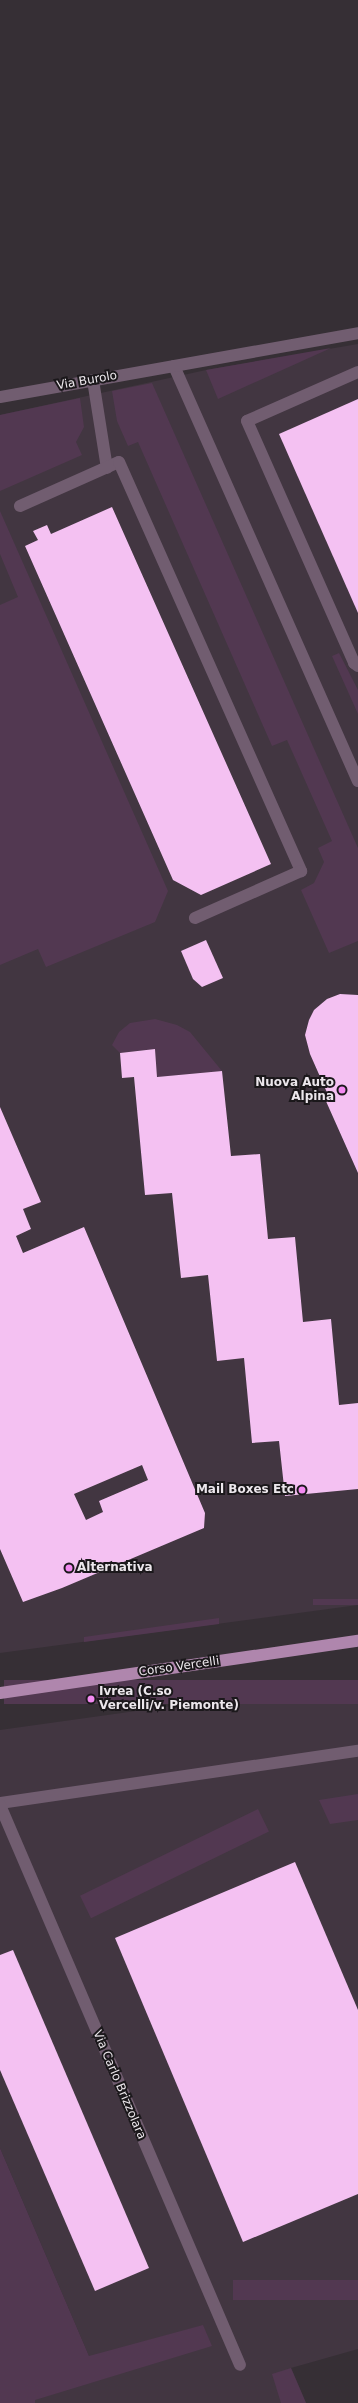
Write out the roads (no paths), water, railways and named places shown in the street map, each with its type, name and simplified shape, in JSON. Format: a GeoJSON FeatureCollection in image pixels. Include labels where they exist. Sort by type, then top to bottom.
{"type":"FeatureCollection","features":[{"type":"Feature","properties":{"kind":"main road","name":"Corso Vercelli"},"geometry":{"type":"LineString","coordinates":[[0,1693],[358,1641]]}},
{"type":"Feature","properties":{"kind":"street","name":"Via Burolo"},"geometry":{"type":"LineString","coordinates":[[0,397],[358,333]]}},
{"type":"Feature","properties":{"kind":"street"},"geometry":{"type":"LineString","coordinates":[[174,366],[358,781]]}},
{"type":"Feature","properties":{"kind":"street"},"geometry":{"type":"LineString","coordinates":[[358,372],[247,421],[354,663],[358,666]]}},
{"type":"Feature","properties":{"kind":"street"},"geometry":{"type":"LineString","coordinates":[[93,380],[107,468]]}},
{"type":"Feature","properties":{"kind":"street"},"geometry":{"type":"LineString","coordinates":[[20,506],[119,462],[301,871],[195,918]]}},
{"type":"Feature","properties":{"kind":"street"},"geometry":{"type":"LineString","coordinates":[[0,1804],[358,1751]]}},
{"type":"Feature","properties":{"kind":"street","name":"Via Carlo Brizzolara"},"geometry":{"type":"LineString","coordinates":[[0,1804],[240,2365]]}},
{"type":"Feature","properties":{"kind":"place","name":"Nuova Auto Alpina"},"geometry":{"type":"Point","coordinates":[342,1090]}},
{"type":"Feature","properties":{"kind":"place","name":"Mail Boxes Etc"},"geometry":{"type":"Point","coordinates":[302,1490]}},
{"type":"Feature","properties":{"kind":"place","name":"Alternativa"},"geometry":{"type":"Point","coordinates":[69,1568]}},
{"type":"Feature","properties":{"kind":"place","name":"Ivrea (C.so Vercelli/v. Piemonte)"},"geometry":{"type":"Point","coordinates":[91,1699]}}]}
